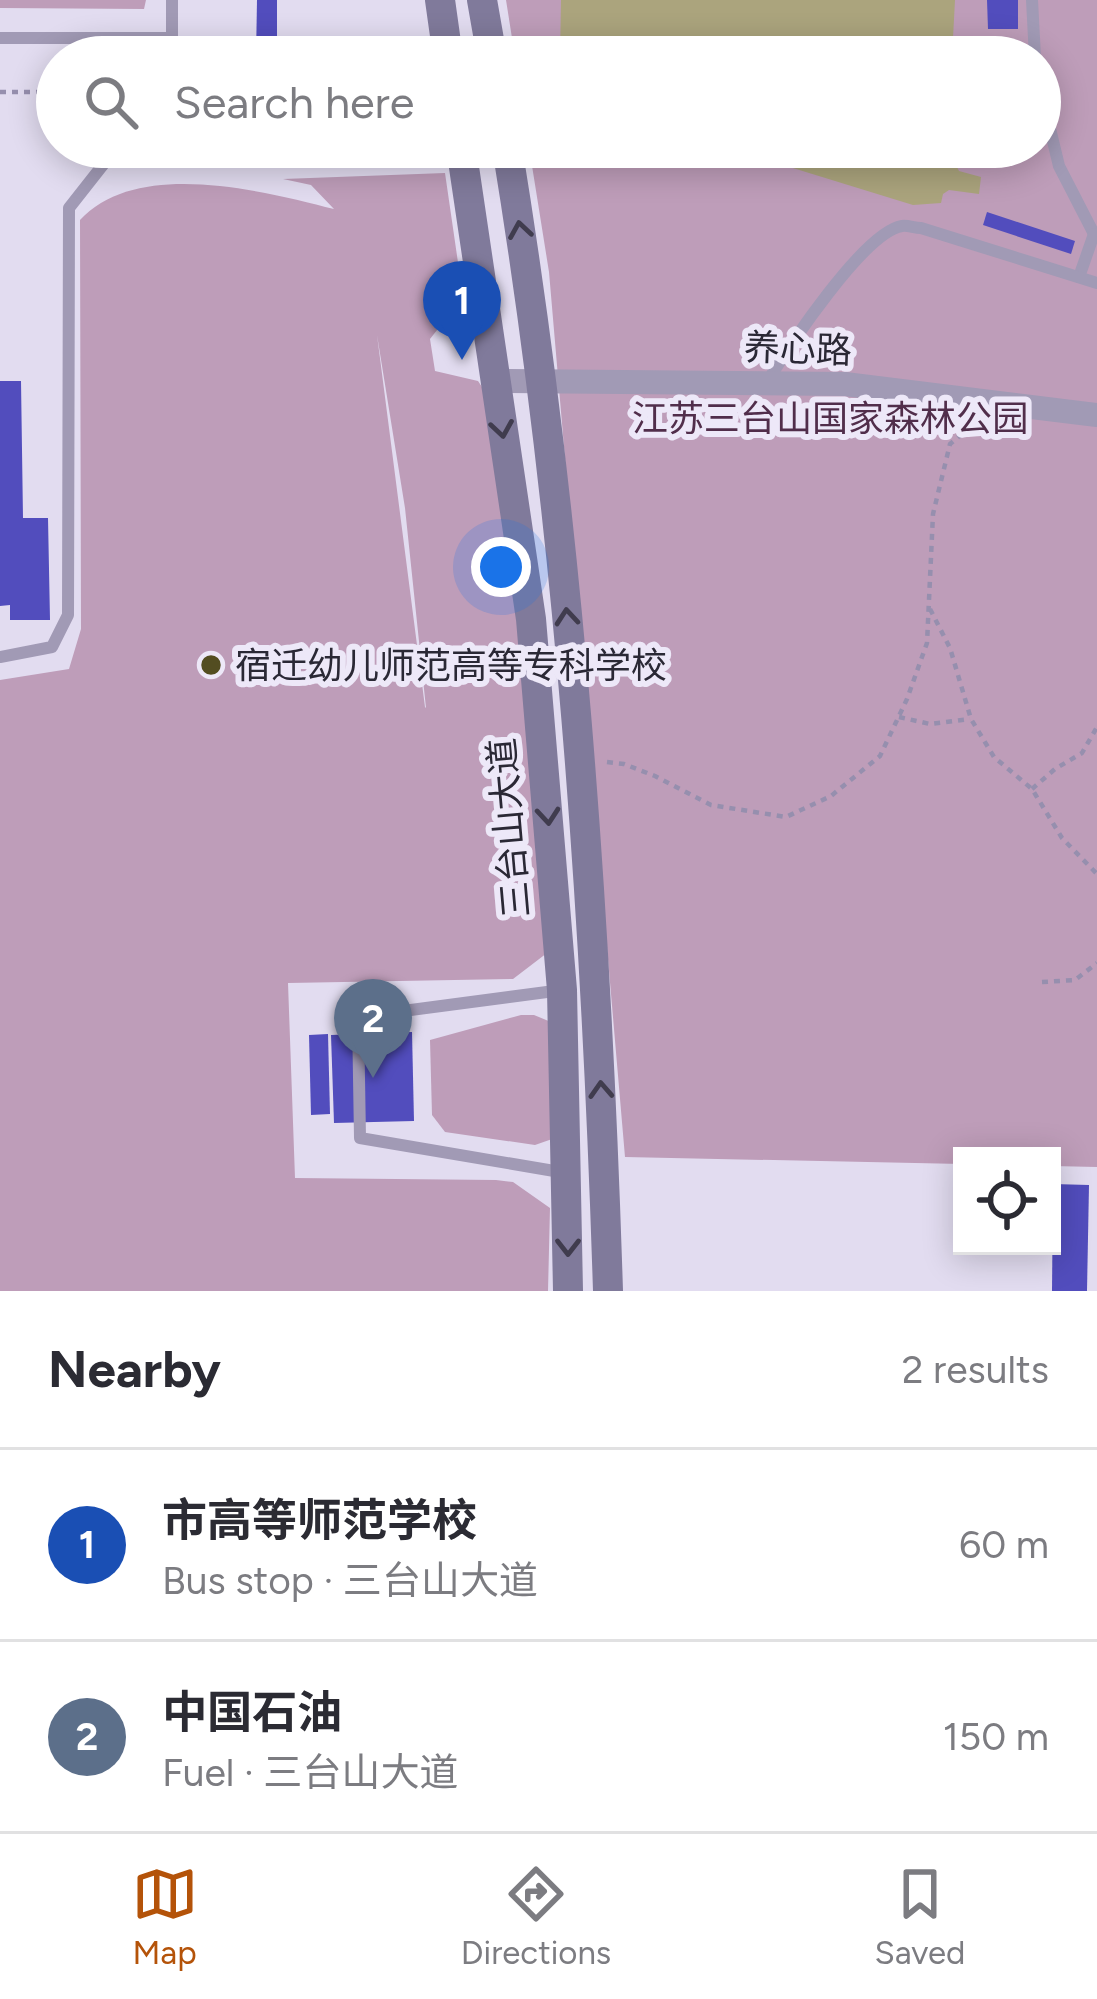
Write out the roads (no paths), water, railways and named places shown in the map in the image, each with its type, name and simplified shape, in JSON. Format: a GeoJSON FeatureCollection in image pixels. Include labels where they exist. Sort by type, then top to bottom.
{"type":"FeatureCollection","features":[{"type":"Feature","properties":{"kind":"main road"},"geometry":{"type":"LineString","coordinates":[[440,0],[445,36]]}},
{"type":"Feature","properties":{"kind":"main road"},"geometry":{"type":"LineString","coordinates":[[482,0],[488,36]]}},
{"type":"Feature","properties":{"kind":"main road","name":"三台山大道"},"geometry":{"type":"LineString","coordinates":[[464,168],[531,619],[562,990],[568,1291]]}},
{"type":"Feature","properties":{"kind":"main road","name":"三台山大道"},"geometry":{"type":"LineString","coordinates":[[510,168],[542,381],[579,758],[603,1121],[608,1291]]}},
{"type":"Feature","properties":{"kind":"street","name":"养心路"},"geometry":{"type":"LineString","coordinates":[[495,381],[845,384],[1097,415]]}},
{"type":"Feature","properties":{"kind":"lane"},"geometry":{"type":"LineString","coordinates":[[172,0],[172,36]]}},
{"type":"Feature","properties":{"kind":"lane"},"geometry":{"type":"LineString","coordinates":[[1032,0],[1034,36]]}},
{"type":"Feature","properties":{"kind":"lane"},"geometry":{"type":"LineString","coordinates":[[0,38],[36,38]]}},
{"type":"Feature","properties":{"kind":"lane"},"geometry":{"type":"LineString","coordinates":[[0,657],[52,647],[68,615],[69,208],[100,168]]}},
{"type":"Feature","properties":{"kind":"lane"},"geometry":{"type":"LineString","coordinates":[[1060,168],[1096,234],[1079,278]]}},
{"type":"Feature","properties":{"kind":"lane"},"geometry":{"type":"LineString","coordinates":[[766,382],[846,272],[889,232],[902,226],[1097,283]]}},
{"type":"Feature","properties":{"kind":"lane"},"geometry":{"type":"LineString","coordinates":[[562,990],[358,1017],[359,1118],[360,1138],[568,1173]]}},
{"type":"Feature","properties":{"kind":"place","name":"市高等师范学校"},"geometry":{"type":"Point","coordinates":[462,360]}},
{"type":"Feature","properties":{"kind":"place","name":"宿迁幼儿师范高等专科学校"},"geometry":{"type":"Point","coordinates":[211,665]}},
{"type":"Feature","properties":{"kind":"place","name":"中国石油"},"geometry":{"type":"Point","coordinates":[373,1078]}},
{"type":"Feature","properties":{"kind":"park label","name":"江苏三台山国家森林公园"},"geometry":{"type":"Point","coordinates":[830,418]}}]}
